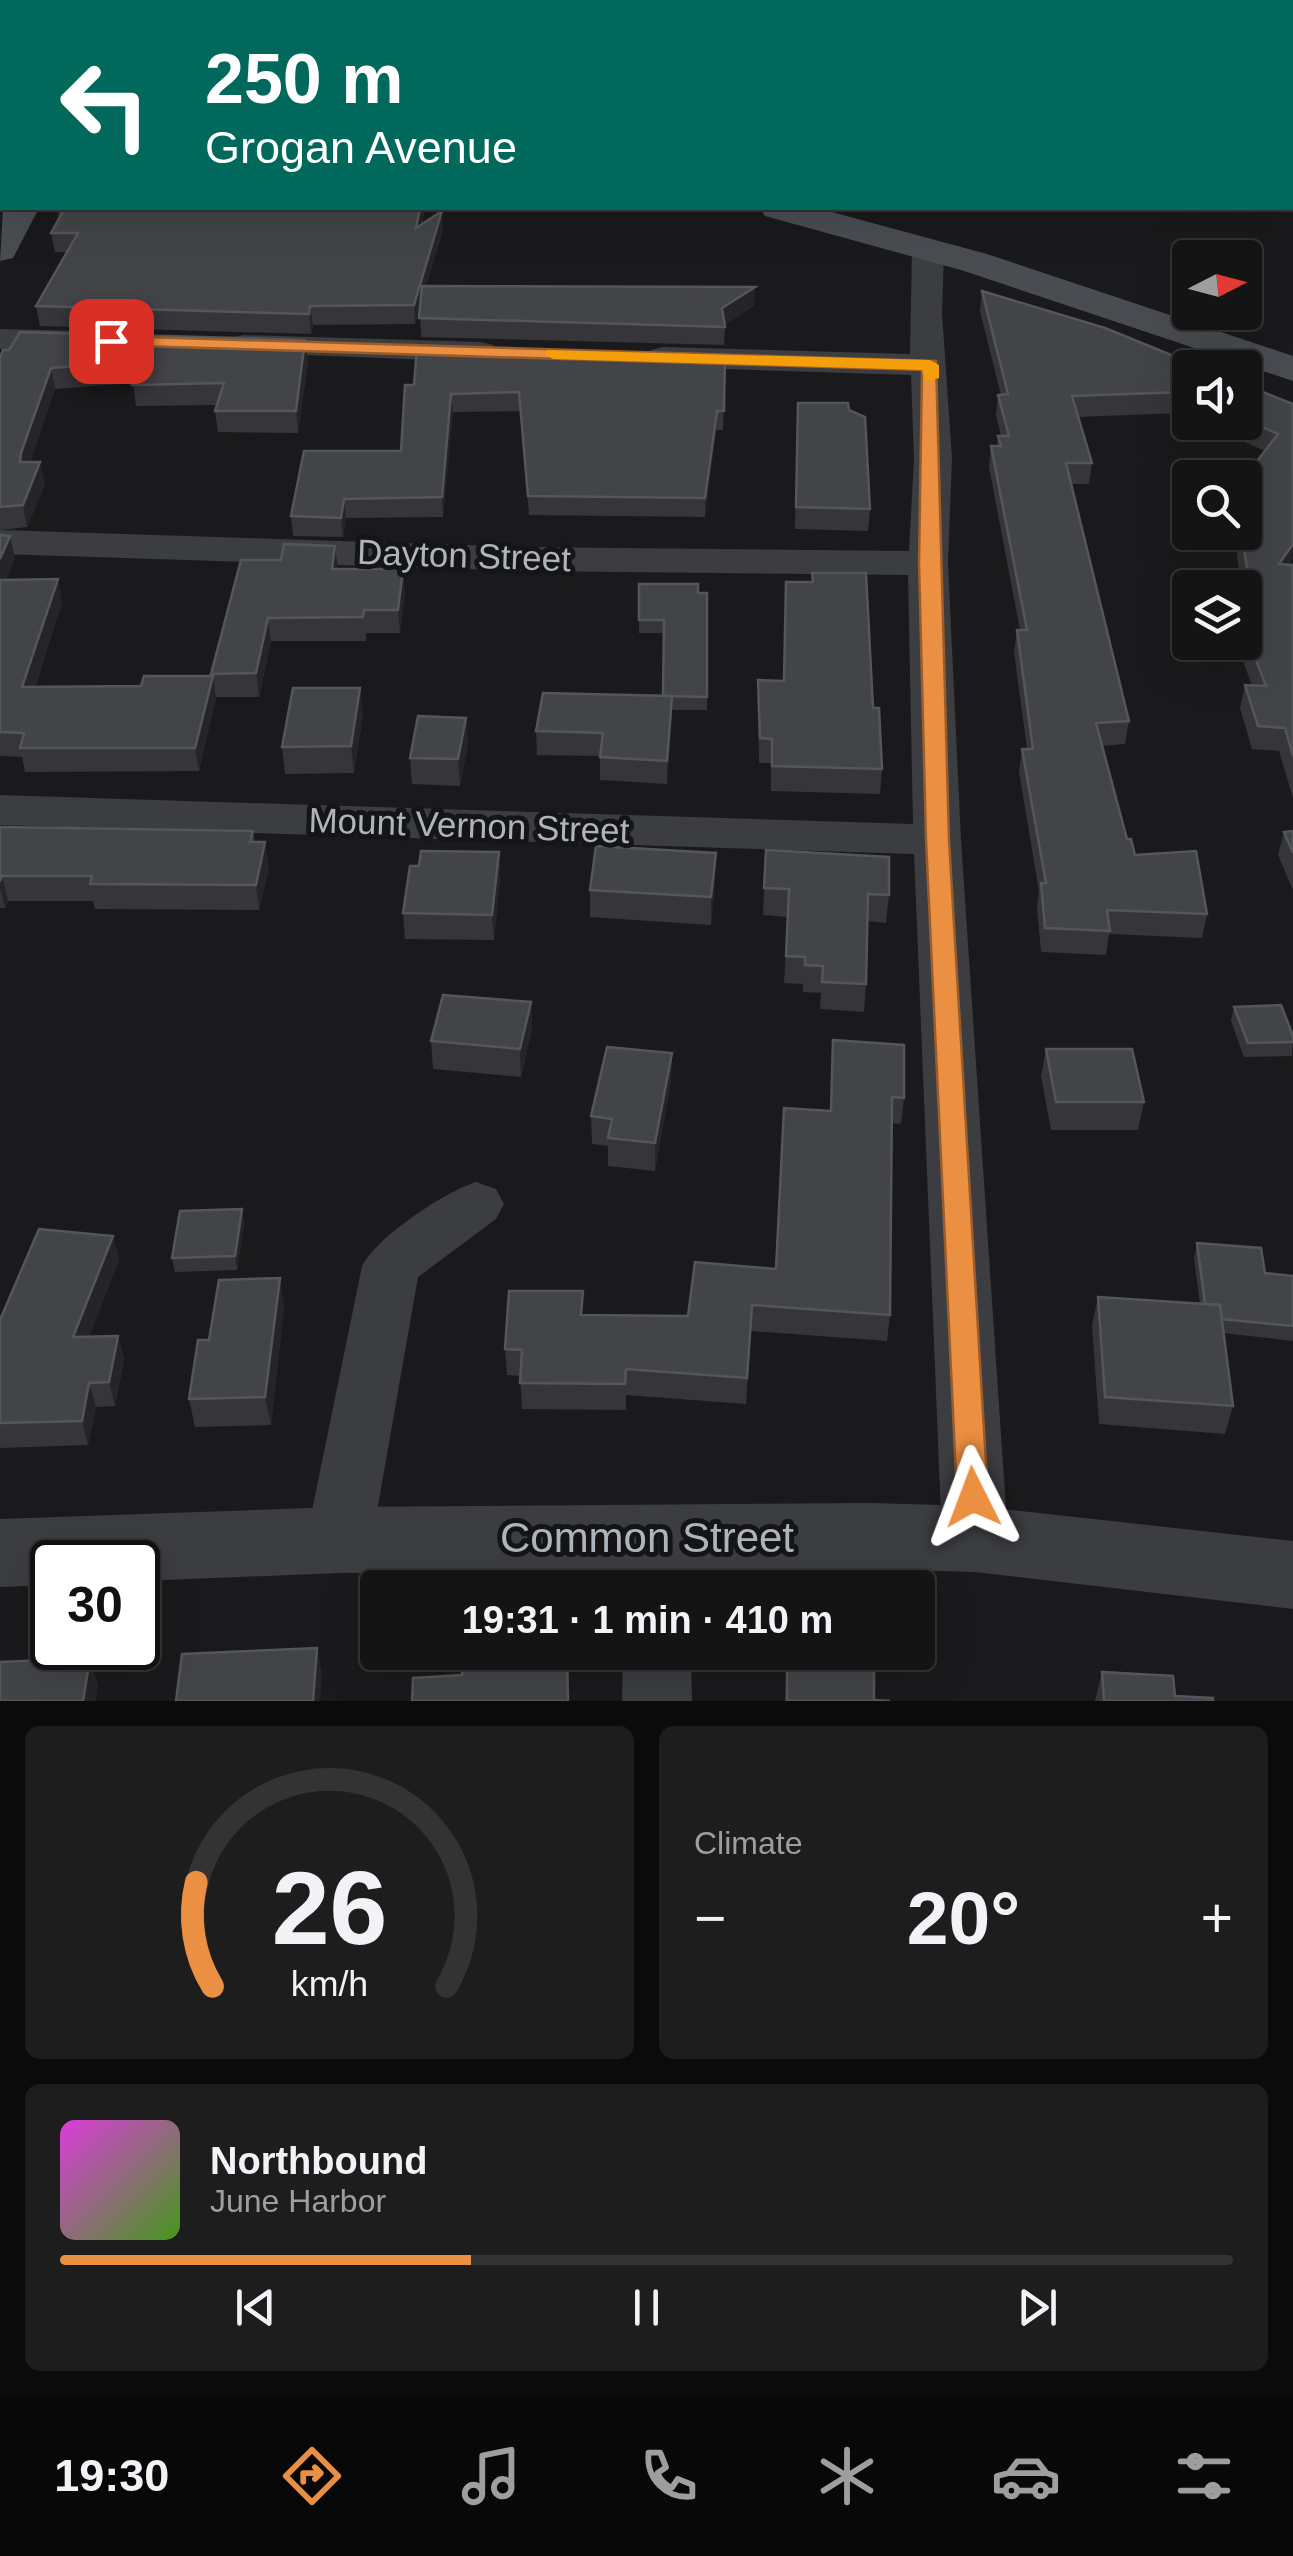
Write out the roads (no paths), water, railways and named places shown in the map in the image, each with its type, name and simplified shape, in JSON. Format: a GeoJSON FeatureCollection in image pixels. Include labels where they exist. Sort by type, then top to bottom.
{"type":"FeatureCollection","features":[{"type":"Feature","properties":{"kind":"main road"},"geometry":{"type":"LineString","coordinates":[[0,250],[20,210]]}},
{"type":"Feature","properties":{"kind":"main road"},"geometry":{"type":"LineString","coordinates":[[786,210],[928,248],[1293,370]]}},
{"type":"Feature","properties":{"kind":"street"},"geometry":{"type":"LineString","coordinates":[[928,248],[925,313],[933,458],[928,563],[937,840],[975,1539]]}},
{"type":"Feature","properties":{"kind":"street"},"geometry":{"type":"LineString","coordinates":[[0,340],[111,341]]}},
{"type":"Feature","properties":{"kind":"street"},"geometry":{"type":"LineString","coordinates":[[209,344],[522,353]]}},
{"type":"Feature","properties":{"kind":"street"},"geometry":{"type":"LineString","coordinates":[[638,356],[930,365]]}},
{"type":"Feature","properties":{"kind":"street","name":"Dayton Street"},"geometry":{"type":"LineString","coordinates":[[0,542],[524,559],[928,563]]}},
{"type":"Feature","properties":{"kind":"street","name":"Mount Vernon Street"},"geometry":{"type":"LineString","coordinates":[[0,810],[937,840]]}},
{"type":"Feature","properties":{"kind":"street"},"geometry":{"type":"LineString","coordinates":[[339,1540],[391,1266],[476,1204]]}},
{"type":"Feature","properties":{"kind":"street","name":"Common Street"},"geometry":{"type":"LineString","coordinates":[[0,1553],[339,1540],[656,1561],[975,1539],[1293,1575]]}},
{"type":"Feature","properties":{"kind":"street"},"geometry":{"type":"LineString","coordinates":[[657,1670],[657,1701]]}}]}
